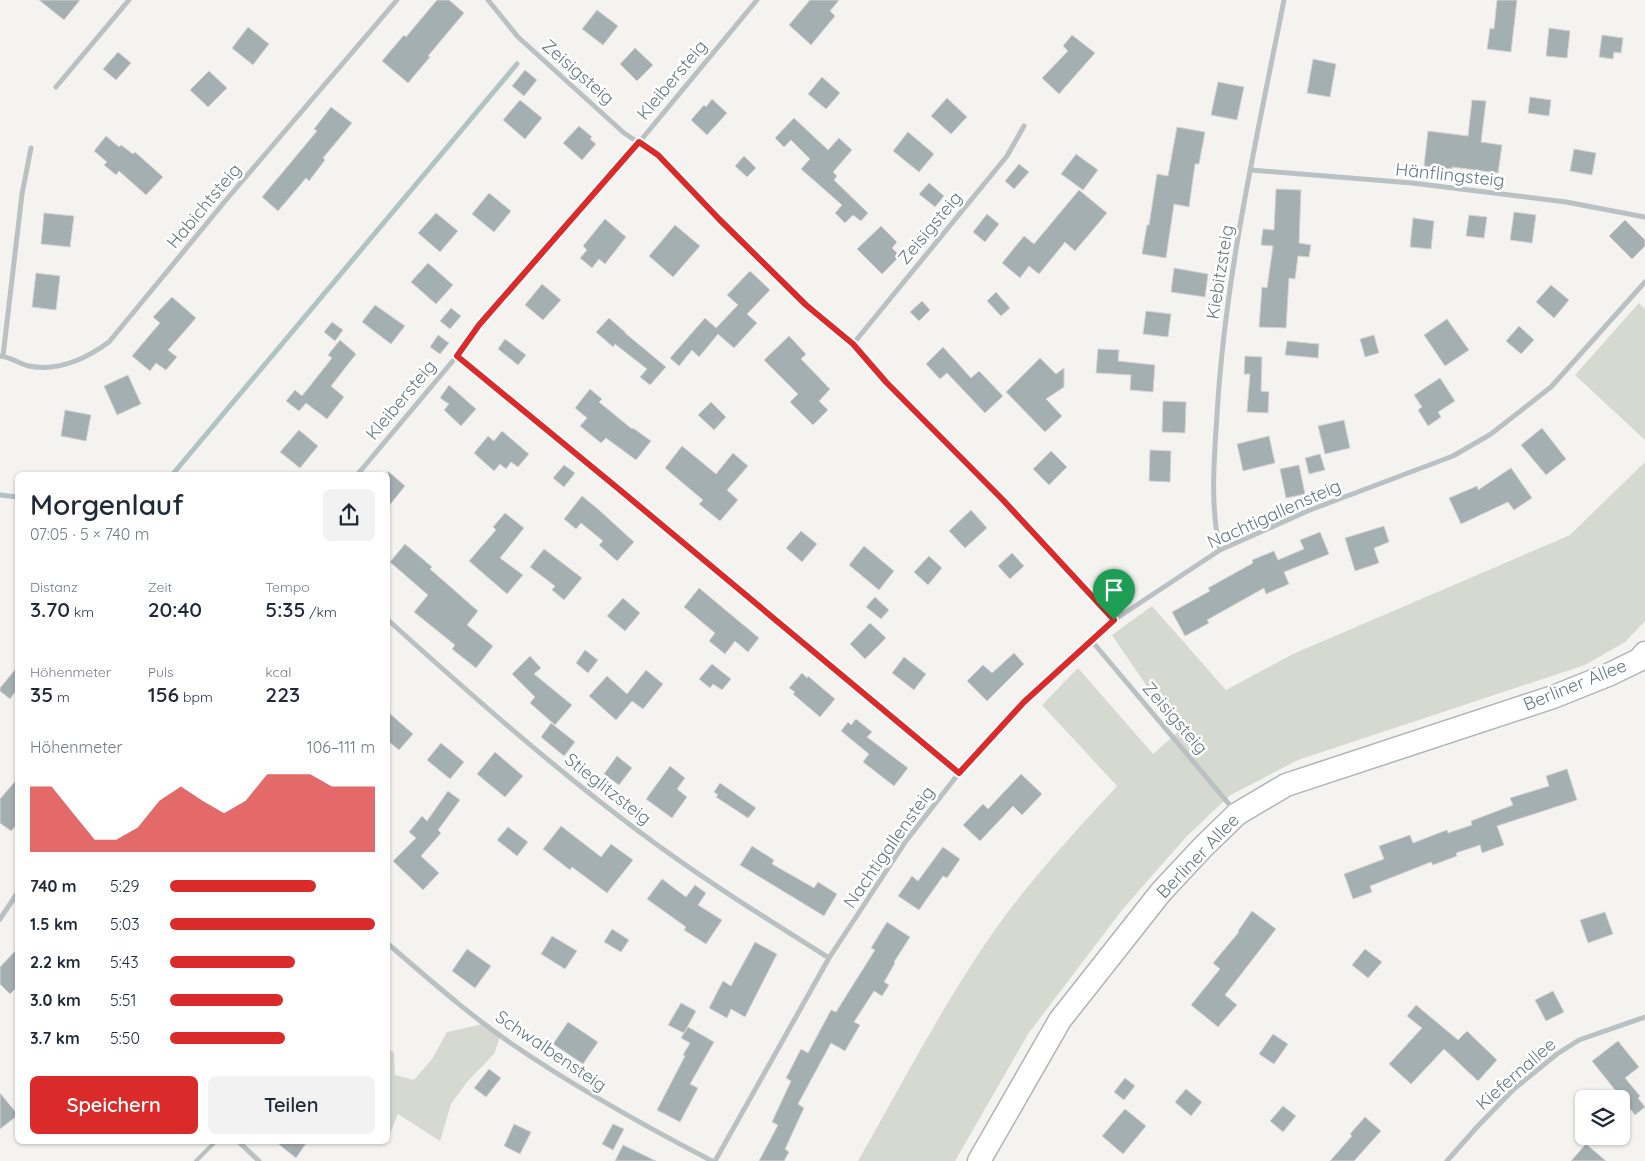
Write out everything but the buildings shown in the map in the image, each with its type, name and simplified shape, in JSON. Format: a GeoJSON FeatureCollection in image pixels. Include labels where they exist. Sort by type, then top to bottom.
{"type":"FeatureCollection","features":[{"type":"Feature","properties":{"kind":"main road","name":"Berliner Allee"},"geometry":{"type":"LineString","coordinates":[[979,1161],[1060,1020],[1161,892],[1237,814],[1286,784],[1553,697],[1608,676],[1642,659]]}},
{"type":"Feature","properties":{"kind":"street"},"geometry":{"type":"LineString","coordinates":[[56,87],[129,0]]}},
{"type":"Feature","properties":{"kind":"street","name":"Habichtsteig"},"geometry":{"type":"LineString","coordinates":[[2,356],[29,366],[56,366],[88,356],[109,342],[226,200],[397,0]]}},
{"type":"Feature","properties":{"kind":"street","name":"Zeisigsteig"},"geometry":{"type":"LineString","coordinates":[[488,0],[518,37],[613,121],[624,133],[658,155],[719,219],[806,305],[853,344],[886,382],[1003,500],[1114,620]]}},
{"type":"Feature","properties":{"kind":"street","name":"Kleibersteig"},"geometry":{"type":"LineString","coordinates":[[360,472],[457,356],[479,325],[639,142],[757,0]]}},
{"type":"Feature","properties":{"kind":"street","name":"Kiebitzsteig"},"geometry":{"type":"LineString","coordinates":[[1220,550],[1215,526],[1213,466],[1220,366],[1229,293],[1250,170],[1284,0]]}},
{"type":"Feature","properties":{"kind":"street","name":"Zeisigsteig"},"geometry":{"type":"LineString","coordinates":[[853,344],[1008,156],[1024,126]]}},
{"type":"Feature","properties":{"kind":"street"},"geometry":{"type":"LineString","coordinates":[[2,356],[22,194],[31,148]]}},
{"type":"Feature","properties":{"kind":"street","name":"Hänflingsteig"},"geometry":{"type":"LineString","coordinates":[[1250,170],[1412,183],[1566,202],[1645,217]]}},
{"type":"Feature","properties":{"kind":"street","name":"Nachtigallensteig"},"geometry":{"type":"LineString","coordinates":[[713,1161],[829,958],[906,841],[959,773],[1024,702],[1114,620],[1220,550],[1310,510],[1446,459],[1491,434],[1519,414],[1551,387],[1645,282]]}},
{"type":"Feature","properties":{"kind":"street"},"geometry":{"type":"LineString","coordinates":[[457,356],[574,451],[959,773]]}},
{"type":"Feature","properties":{"kind":"street","name":"Stieglitzsteig"},"geometry":{"type":"LineString","coordinates":[[390,622],[509,727],[629,824],[718,887],[829,958]]}},
{"type":"Feature","properties":{"kind":"street","name":"Zeisigsteig"},"geometry":{"type":"LineString","coordinates":[[1091,640],[1175,741],[1209,778],[1237,814]]}},
{"type":"Feature","properties":{"kind":"street"},"geometry":{"type":"LineString","coordinates":[[0,919],[15,901]]}},
{"type":"Feature","properties":{"kind":"street","name":"Schwalbensteig"},"geometry":{"type":"LineString","coordinates":[[390,946],[510,1043],[589,1095],[713,1161]]}},
{"type":"Feature","properties":{"kind":"street","name":"Kiefernallee"},"geometry":{"type":"LineString","coordinates":[[1447,1161],[1514,1089],[1557,1054],[1578,1040],[1645,1017]]}},
{"type":"Feature","properties":{"kind":"street"},"geometry":{"type":"LineString","coordinates":[[241,1144],[260,1161]]}},
{"type":"Feature","properties":{"kind":"lane"},"geometry":{"type":"LineString","coordinates":[[196,1161],[213,1144]]}},
{"type":"Feature","properties":{"kind":"shaded area"},"geometry":{"type":"Polygon","coordinates":[[[1639,303],[1645,309],[1645,440],[1575,375],[1639,303]]]}},
{"type":"Feature","properties":{"kind":"shaded area"},"geometry":{"type":"Polygon","coordinates":[[[1645,462],[1645,621],[1625,642],[1585,665],[1298,760],[1229,796],[1186,837],[1122,910],[1028,1034],[955,1161],[858,1161],[957,987],[994,931],[1038,875],[1117,786],[1042,705],[1078,668],[1153,754],[1178,732],[1112,635],[1152,606],[1226,690],[1293,654],[1570,535],[1645,462]]]}},
{"type":"Feature","properties":{"kind":"shaded area"},"geometry":{"type":"Polygon","coordinates":[[[483,1024],[500,1037],[494,1054],[467,1082],[451,1104],[440,1141],[398,1114],[390,1134],[390,1051],[394,1052],[395,1075],[414,1080],[432,1059],[447,1032],[483,1024]]]}},
{"type":"Feature","properties":{"kind":"waterway"},"geometry":{"type":"LineString","coordinates":[[175,472],[517,64]]}},
{"type":"Feature","properties":{"kind":"waterway"},"geometry":{"type":"LineString","coordinates":[[0,495],[15,497]]}},
{"type":"Feature","properties":{"kind":"route"},"geometry":{"type":"LineString","coordinates":[[639,142],[658,155],[719,219],[806,305],[853,344],[886,382],[1003,500],[1114,620],[1024,702],[959,773],[457,356],[479,325],[639,142]]}}]}
